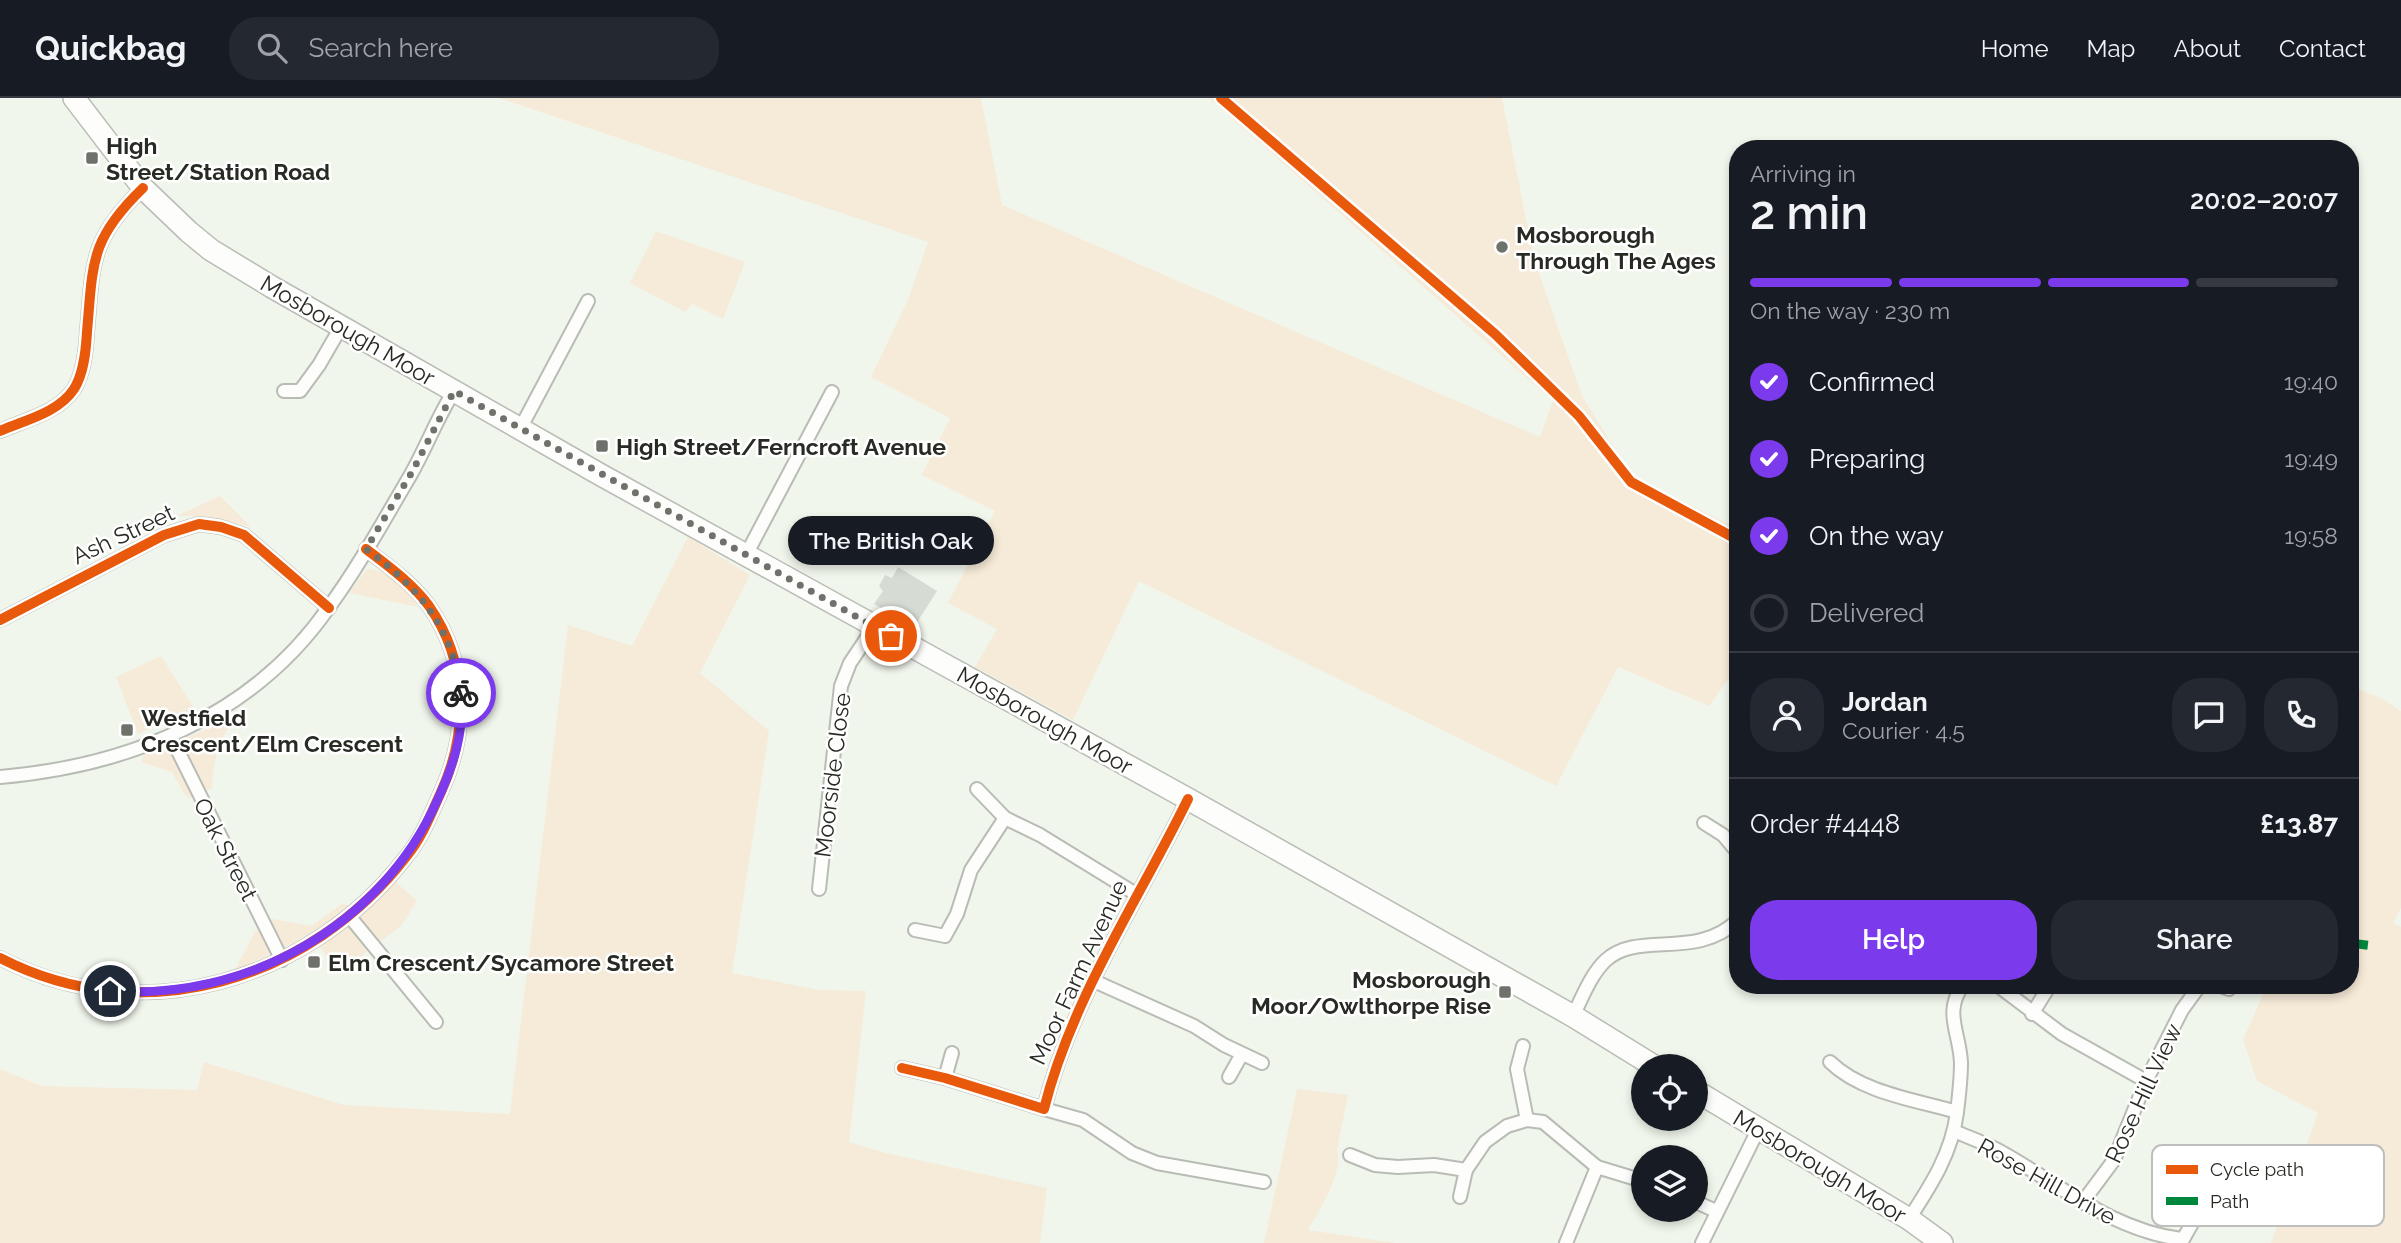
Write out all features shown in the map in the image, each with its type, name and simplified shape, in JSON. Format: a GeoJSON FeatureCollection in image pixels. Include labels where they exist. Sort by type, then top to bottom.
{"type":"FeatureCollection","features":[{"type":"Feature","properties":{"kind":"main road","name":"Mosborough Moor"},"geometry":{"type":"LineString","coordinates":[[74,98],[144,188],[211,250],[520,429],[1188,799],[1573,1016],[1635,1054]]}},
{"type":"Feature","properties":{"kind":"main road","name":"Mosborough Moor"},"geometry":{"type":"LineString","coordinates":[[1708,1098],[1909,1219],[1942,1243]]}},
{"type":"Feature","properties":{"kind":"street"},"geometry":{"type":"LineString","coordinates":[[0,430],[39,415],[60,403],[74,389],[82,368],[95,256],[118,212],[144,188]]}},
{"type":"Feature","properties":{"kind":"street"},"geometry":{"type":"LineString","coordinates":[[520,429],[588,301]]}},
{"type":"Feature","properties":{"kind":"street"},"geometry":{"type":"LineString","coordinates":[[284,391],[300,391],[341,327]]}},
{"type":"Feature","properties":{"kind":"street"},"geometry":{"type":"LineString","coordinates":[[0,777],[76,767],[128,754],[170,737],[222,708],[263,677],[299,645],[329,608],[412,472],[454,391]]}},
{"type":"Feature","properties":{"kind":"street"},"geometry":{"type":"LineString","coordinates":[[746,555],[832,391]]}},
{"type":"Feature","properties":{"kind":"street","name":"Ash Street"},"geometry":{"type":"LineString","coordinates":[[0,620],[164,535],[199,524],[221,527],[244,535],[329,608]]}},
{"type":"Feature","properties":{"kind":"street"},"geometry":{"type":"LineString","coordinates":[[0,958],[65,984],[142,993],[209,985],[282,960],[350,917],[408,856],[427,825],[457,751],[461,710],[453,655],[429,607],[392,568],[366,549]]}},
{"type":"Feature","properties":{"kind":"street","name":"Moorside Close"},"geometry":{"type":"LineString","coordinates":[[819,889],[841,686],[850,663],[874,627]]}},
{"type":"Feature","properties":{"kind":"street","name":"Oak Street"},"geometry":{"type":"LineString","coordinates":[[170,737],[282,960]]}},
{"type":"Feature","properties":{"kind":"street"},"geometry":{"type":"LineString","coordinates":[[977,789],[1005,818],[1040,835],[1136,894]]}},
{"type":"Feature","properties":{"kind":"street","name":"Moor Farm Avenue"},"geometry":{"type":"LineString","coordinates":[[1044,1109],[1065,1039],[1136,894],[1188,799]]}},
{"type":"Feature","properties":{"kind":"street"},"geometry":{"type":"LineString","coordinates":[[915,930],[945,936],[957,914],[971,870],[1005,818]]}},
{"type":"Feature","properties":{"kind":"street"},"geometry":{"type":"LineString","coordinates":[[1704,823],[1729,842]]}},
{"type":"Feature","properties":{"kind":"street"},"geometry":{"type":"LineString","coordinates":[[350,917],[436,1022]]}},
{"type":"Feature","properties":{"kind":"street"},"geometry":{"type":"LineString","coordinates":[[1573,1016],[1605,961],[1619,951],[1654,945],[1699,943],[1729,925]]}},
{"type":"Feature","properties":{"kind":"street"},"geometry":{"type":"LineString","coordinates":[[1094,981],[1195,1026],[1262,1063]]}},
{"type":"Feature","properties":{"kind":"street"},"geometry":{"type":"LineString","coordinates":[[1909,1219],[1944,1162],[1954,1130],[1961,1062],[1952,1010],[1957,994]]}},
{"type":"Feature","properties":{"kind":"street"},"geometry":{"type":"LineString","coordinates":[[2008,994],[2062,1034],[2146,1081]]}},
{"type":"Feature","properties":{"kind":"street"},"geometry":{"type":"LineString","coordinates":[[2032,1014],[2044,994]]}},
{"type":"Feature","properties":{"kind":"street","name":"Rose Hill View"},"geometry":{"type":"LineString","coordinates":[[2082,1203],[2114,1160],[2146,1081],[2182,1010],[2194,994]]}},
{"type":"Feature","properties":{"kind":"street"},"geometry":{"type":"LineString","coordinates":[[1523,1046],[1517,1069],[1527,1120]]}},
{"type":"Feature","properties":{"kind":"street"},"geometry":{"type":"LineString","coordinates":[[946,1078],[952,1053]]}},
{"type":"Feature","properties":{"kind":"street"},"geometry":{"type":"LineString","coordinates":[[1229,1077],[1242,1054]]}},
{"type":"Feature","properties":{"kind":"street"},"geometry":{"type":"LineString","coordinates":[[1830,1062],[1838,1070],[1867,1085],[1957,1112]]}},
{"type":"Feature","properties":{"kind":"street"},"geometry":{"type":"LineString","coordinates":[[902,1068],[946,1078],[1083,1119],[1132,1153],[1157,1163],[1264,1182]]}},
{"type":"Feature","properties":{"kind":"street"},"geometry":{"type":"LineString","coordinates":[[1460,1197],[1466,1170],[1485,1142],[1507,1126],[1527,1120],[1544,1122],[1597,1167],[1631,1177]]}},
{"type":"Feature","properties":{"kind":"street"},"geometry":{"type":"LineString","coordinates":[[1702,1243],[1759,1128]]}},
{"type":"Feature","properties":{"kind":"street","name":"Rose Hill Drive"},"geometry":{"type":"LineString","coordinates":[[1954,1130],[2001,1152],[2082,1203],[2131,1227],[2181,1241]]}},
{"type":"Feature","properties":{"kind":"street"},"geometry":{"type":"LineString","coordinates":[[1350,1155],[1375,1165],[1434,1165],[1466,1170]]}},
{"type":"Feature","properties":{"kind":"street"},"geometry":{"type":"LineString","coordinates":[[1566,1243],[1597,1167]]}},
{"type":"Feature","properties":{"kind":"street"},"geometry":{"type":"LineString","coordinates":[[1708,1207],[1716,1211]]}},
{"type":"Feature","properties":{"kind":"shaded area"},"geometry":{"type":"Polygon","coordinates":[[[499,98],[981,98],[1002,205],[1540,437],[1553,401],[1209,98],[1502,98],[1534,259],[1582,396],[1632,476],[1729,524],[1729,678],[1709,706],[1618,667],[1556,786],[1139,581],[1073,720],[975,667],[997,629],[948,603],[995,511],[922,475],[950,418],[871,377],[908,300],[928,242],[499,98]]]}},
{"type":"Feature","properties":{"kind":"shaded area"},"geometry":{"type":"Polygon","coordinates":[[[656,231],[745,262],[723,319],[692,304],[685,312],[630,283],[656,231]]]}},
{"type":"Feature","properties":{"kind":"shaded area"},"geometry":{"type":"Polygon","coordinates":[[[220,496],[251,527],[204,516],[177,516],[220,496]]]}},
{"type":"Feature","properties":{"kind":"shaded area"},"geometry":{"type":"Polygon","coordinates":[[[688,537],[750,575],[700,673],[769,731],[732,973],[819,990],[866,991],[849,1142],[886,1153],[1047,1188],[1040,1243],[0,1243],[0,1069],[42,1086],[197,1090],[204,1062],[344,1105],[510,1114],[568,625],[632,646],[688,537]]]}},
{"type":"Feature","properties":{"kind":"shaded area"},"geometry":{"type":"Polygon","coordinates":[[[367,569],[390,577],[418,607],[349,593],[367,569]]]}},
{"type":"Feature","properties":{"kind":"shaded area"},"geometry":{"type":"Polygon","coordinates":[[[161,656],[194,708],[138,734],[116,677],[161,656]]]}},
{"type":"Feature","properties":{"kind":"shaded area"},"geometry":{"type":"Polygon","coordinates":[[[2359,689],[2381,698],[2401,711],[2401,908],[2393,923],[2401,927],[2401,1243],[2271,1243],[2277,1226],[2384,1226],[2384,1145],[2306,1145],[2318,1113],[2257,1081],[2243,1040],[2263,994],[2359,994],[2359,689]]]}},
{"type":"Feature","properties":{"kind":"shaded area"},"geometry":{"type":"Polygon","coordinates":[[[228,717],[231,724],[217,754],[212,788],[190,798],[185,795],[172,772],[141,762],[144,755],[212,727],[228,717]]]}},
{"type":"Feature","properties":{"kind":"shaded area"},"geometry":{"type":"Polygon","coordinates":[[[396,882],[417,901],[401,926],[339,973],[311,935],[234,971],[255,932],[273,919],[311,926],[342,904],[367,910],[396,882]]]}},
{"type":"Feature","properties":{"kind":"shaded area"},"geometry":{"type":"Polygon","coordinates":[[[1297,1089],[1348,1095],[1334,1180],[1308,1230],[1395,1243],[1264,1243],[1297,1089]]]}},
{"type":"Feature","properties":{"kind":"building"},"geometry":{"type":"Polygon","coordinates":[[[898,567],[937,591],[914,627],[874,604],[883,591],[879,586],[885,575],[892,578],[898,567]]]}},
{"type":"Feature","properties":{"kind":"marked path"},"geometry":{"type":"LineString","coordinates":[[2359,944],[2374,946]]}},
{"type":"Feature","properties":{"kind":"cycle path"},"geometry":{"type":"LineString","coordinates":[[1221,98],[1495,334],[1579,416],[1631,482],[1729,535]]}},
{"type":"Feature","properties":{"kind":"cycle path"},"geometry":{"type":"LineString","coordinates":[[0,431],[50,410],[74,389],[84,361],[97,253],[113,222],[143,188]]}},
{"type":"Feature","properties":{"kind":"cycle path"},"geometry":{"type":"LineString","coordinates":[[0,620],[164,535],[199,524],[221,527],[244,535],[329,608]]}},
{"type":"Feature","properties":{"kind":"cycle path"},"geometry":{"type":"LineString","coordinates":[[0,958],[55,980],[110,991],[166,991],[221,982],[273,963],[322,936],[367,900],[406,857],[426,826],[450,769],[460,721],[457,673],[442,628],[429,606],[407,582],[366,549]]}},
{"type":"Feature","properties":{"kind":"cycle path"},"geometry":{"type":"LineString","coordinates":[[902,1068],[945,1078],[1044,1109],[1056,1068],[1089,989],[1188,799]]}},
{"type":"Feature","properties":{"kind":"way so far"},"geometry":{"type":"LineString","coordinates":[[461,693],[453,655],[429,607],[392,568],[366,549],[412,472],[441,411],[454,391],[891,636]]}},
{"type":"Feature","properties":{"kind":"place","name":"High Street/Station Road"},"geometry":{"type":"Point","coordinates":[92,158]}},
{"type":"Feature","properties":{"kind":"place","name":"Mosborough Through The Ages"},"geometry":{"type":"Point","coordinates":[1502,247]}},
{"type":"Feature","properties":{"kind":"place","name":"High Street/Ferncroft Avenue"},"geometry":{"type":"Point","coordinates":[602,446]}},
{"type":"Feature","properties":{"kind":"place","name":"The British Oak"},"geometry":{"type":"Point","coordinates":[891,636]}},
{"type":"Feature","properties":{"kind":"place","name":"Westfield Crescent/Elm Crescent"},"geometry":{"type":"Point","coordinates":[127,730]}},
{"type":"Feature","properties":{"kind":"place","name":"Elm Crescent/Sycamore Street"},"geometry":{"type":"Point","coordinates":[314,962]}},
{"type":"Feature","properties":{"kind":"place","name":"Mosborough Moor/Owlthorpe Rise"},"geometry":{"type":"Point","coordinates":[1505,992]}},
{"type":"Feature","properties":{"kind":"route"},"geometry":{"type":"LineString","coordinates":[[110,991],[179,991],[240,976],[282,960],[350,917],[408,856],[427,825],[457,751],[461,693]]}}]}
